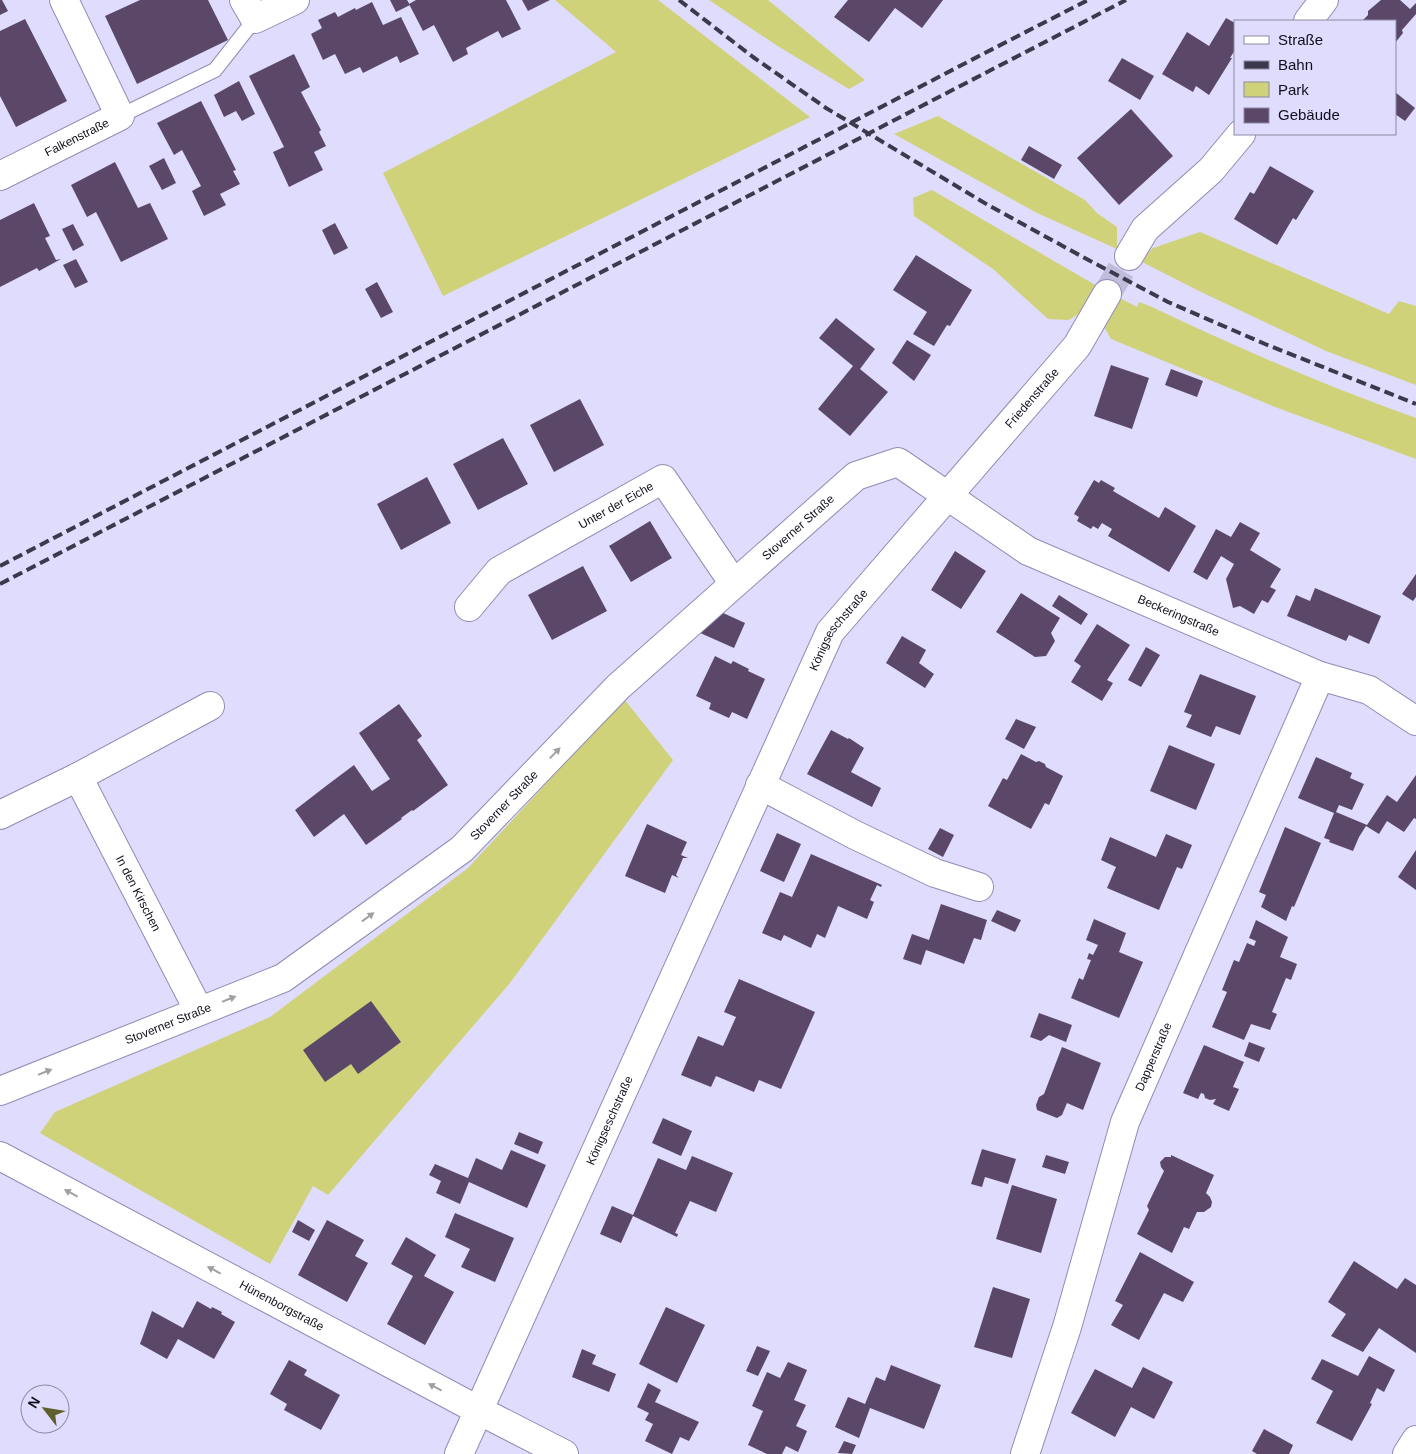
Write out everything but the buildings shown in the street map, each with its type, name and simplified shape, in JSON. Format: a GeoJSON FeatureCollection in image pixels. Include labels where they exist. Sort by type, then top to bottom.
{"type":"FeatureCollection","features":[{"type":"Feature","properties":{"kind":"street","name":"Falkenstraße"},"geometry":{"type":"LineString","coordinates":[[0,176],[120,116],[64,0]]}},
{"type":"Feature","properties":{"kind":"street"},"geometry":{"type":"LineString","coordinates":[[250,10],[295,0]]}},
{"type":"Feature","properties":{"kind":"street"},"geometry":{"type":"LineString","coordinates":[[1309,20],[1324,0]]}},
{"type":"Feature","properties":{"kind":"street"},"geometry":{"type":"LineString","coordinates":[[1130,256],[1145,230],[1211,170],[1240,135]]}},
{"type":"Feature","properties":{"kind":"street","name":"Friedenstraße"},"geometry":{"type":"LineString","coordinates":[[948,495],[1076,346],[1107,294]]}},
{"type":"Feature","properties":{"kind":"street","name":"Stoverner Straße"},"geometry":{"type":"LineString","coordinates":[[0,1091],[283,978],[462,849],[618,687],[856,476],[898,462],[948,495]]}},
{"type":"Feature","properties":{"kind":"street","name":"Unter der Eiche"},"geometry":{"type":"LineString","coordinates":[[469,607],[499,571],[664,479],[734,584]]}},
{"type":"Feature","properties":{"kind":"street","name":"Beckeringstraße"},"geometry":{"type":"LineString","coordinates":[[948,495],[1028,551],[1320,676],[1369,690],[1416,721]]}},
{"type":"Feature","properties":{"kind":"street","name":"Königseschstraße"},"geometry":{"type":"LineString","coordinates":[[459,1454],[830,632],[948,495]]}},
{"type":"Feature","properties":{"kind":"street","name":"Dapperstraße"},"geometry":{"type":"LineString","coordinates":[[1024,1454],[1067,1327],[1125,1122],[1320,676]]}},
{"type":"Feature","properties":{"kind":"street"},"geometry":{"type":"LineString","coordinates":[[0,815],[78,777],[210,706]]}},
{"type":"Feature","properties":{"kind":"street","name":"In den Kirschen"},"geometry":{"type":"LineString","coordinates":[[78,777],[199,1011]]}},
{"type":"Feature","properties":{"kind":"street"},"geometry":{"type":"LineString","coordinates":[[760,786],[855,835],[935,873],[979,886]]}},
{"type":"Feature","properties":{"kind":"street","name":"Hünenborgstraße"},"geometry":{"type":"LineString","coordinates":[[0,1156],[564,1454]]}},
{"type":"Feature","properties":{"kind":"street"},"geometry":{"type":"LineString","coordinates":[[1407,1454],[1416,1440]]}},
{"type":"Feature","properties":{"kind":"lane"},"geometry":{"type":"LineString","coordinates":[[120,116],[215,70],[250,10]]}},
{"type":"Feature","properties":{"kind":"green space"},"geometry":{"type":"Polygon","coordinates":[[[555,0],[658,0],[810,117],[443,296],[383,173],[616,52],[555,0]]]}},
{"type":"Feature","properties":{"kind":"green space"},"geometry":{"type":"Polygon","coordinates":[[[709,0],[768,0],[865,80],[849,89],[776,45],[709,0]]]}},
{"type":"Feature","properties":{"kind":"green space"},"geometry":{"type":"Polygon","coordinates":[[[938,116],[1085,200],[1097,213],[1117,227],[1117,249],[1037,213],[894,134],[938,116]]]}},
{"type":"Feature","properties":{"kind":"green space"},"geometry":{"type":"Polygon","coordinates":[[[932,190],[1097,286],[1083,311],[1069,320],[1048,319],[993,269],[914,216],[913,198],[932,190]]]}},
{"type":"Feature","properties":{"kind":"green space"},"geometry":{"type":"Polygon","coordinates":[[[1200,232],[1389,314],[1399,301],[1416,306],[1416,385],[1326,351],[1140,261],[1153,248],[1200,232]]]}},
{"type":"Feature","properties":{"kind":"green space"},"geometry":{"type":"Polygon","coordinates":[[[1118,297],[1137,307],[1139,302],[1152,307],[1282,366],[1416,418],[1416,459],[1275,407],[1111,339],[1104,327],[1118,297]]]}},
{"type":"Feature","properties":{"kind":"green space"},"geometry":{"type":"Polygon","coordinates":[[[624,699],[673,760],[510,983],[328,1195],[313,1186],[270,1264],[40,1133],[55,1112],[270,1017],[468,868],[624,699]]]}},
{"type":"Feature","properties":{"kind":"tunnel"},"geometry":{"type":"LineString","coordinates":[[1107,294],[1129,256]]}},
{"type":"Feature","properties":{"kind":"railway"},"geometry":{"type":"LineString","coordinates":[[679,0],[753,57],[826,108],[988,205],[1081,256],[1168,302],[1265,344],[1416,404]]}},
{"type":"Feature","properties":{"kind":"railway"},"geometry":{"type":"LineString","coordinates":[[0,566],[1088,0]]}},
{"type":"Feature","properties":{"kind":"railway"},"geometry":{"type":"LineString","coordinates":[[0,584],[1126,0]]}}]}
